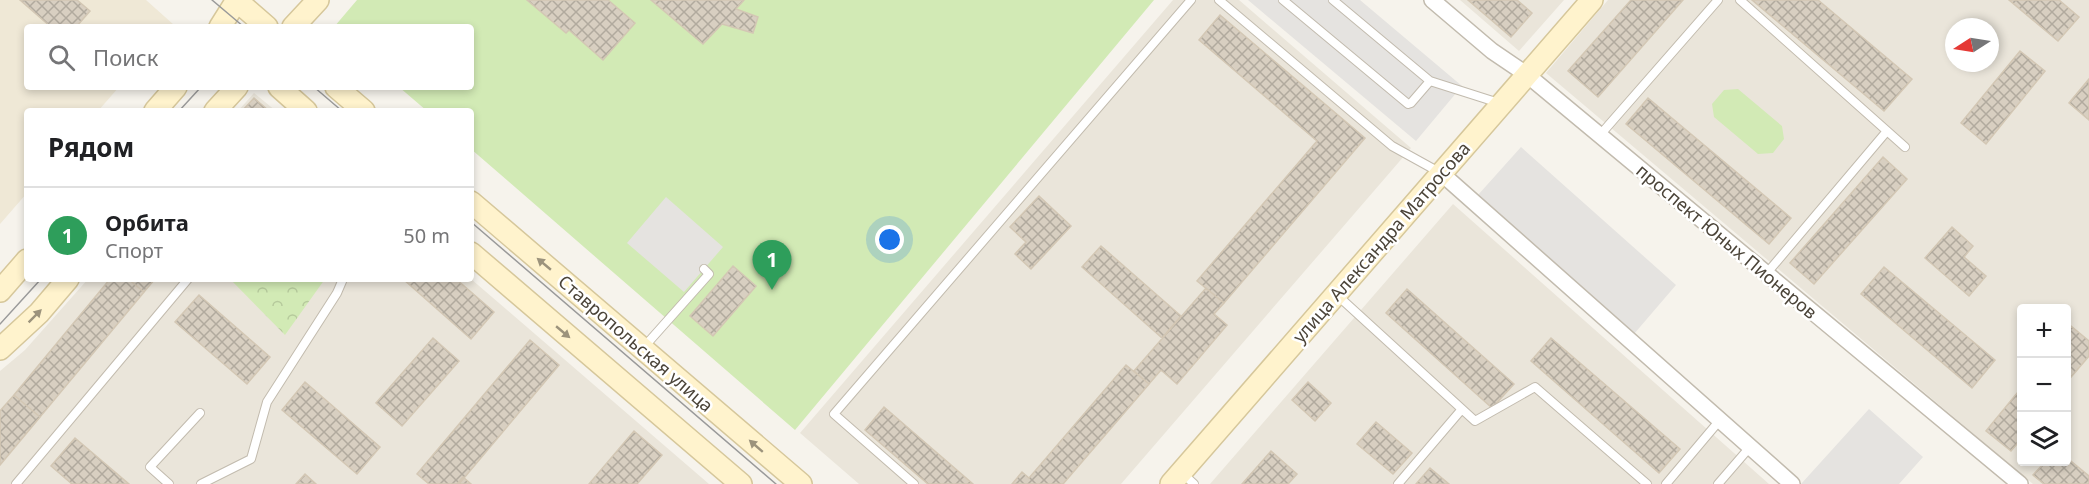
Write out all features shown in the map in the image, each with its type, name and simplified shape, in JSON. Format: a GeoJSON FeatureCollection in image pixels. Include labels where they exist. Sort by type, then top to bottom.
{"type":"FeatureCollection","features":[{"type":"Feature","properties":{"kind":"street"},"geometry":{"type":"LineString","coordinates":[[222,24],[236,0],[264,24]]}},
{"type":"Feature","properties":{"kind":"street"},"geometry":{"type":"LineString","coordinates":[[295,24],[318,0]]}},
{"type":"Feature","properties":{"kind":"street","name":"проспект Юных Пионеров"},"geometry":{"type":"LineString","coordinates":[[1432,0],[1492,51],[1526,74],[2020,484]]}},
{"type":"Feature","properties":{"kind":"street","name":"улица Александра Матросова"},"geometry":{"type":"LineString","coordinates":[[1182,480],[1336,294],[1592,0]]}},
{"type":"Feature","properties":{"kind":"street"},"geometry":{"type":"LineString","coordinates":[[158,108],[173,90]]}},
{"type":"Feature","properties":{"kind":"street"},"geometry":{"type":"LineString","coordinates":[[218,108],[234,90]]}},
{"type":"Feature","properties":{"kind":"street"},"geometry":{"type":"LineString","coordinates":[[282,90],[303,108]]}},
{"type":"Feature","properties":{"kind":"street"},"geometry":{"type":"LineString","coordinates":[[340,90],[360,108]]}},
{"type":"Feature","properties":{"kind":"street"},"geometry":{"type":"LineString","coordinates":[[1441,173],[1792,484]]}},
{"type":"Feature","properties":{"kind":"street","name":"Ставропольская улица"},"geometry":{"type":"LineString","coordinates":[[474,205],[801,484]]}},
{"type":"Feature","properties":{"kind":"street"},"geometry":{"type":"LineString","coordinates":[[474,257],[741,484]]}},
{"type":"Feature","properties":{"kind":"street"},"geometry":{"type":"LineString","coordinates":[[0,291],[24,263]]}},
{"type":"Feature","properties":{"kind":"street"},"geometry":{"type":"LineString","coordinates":[[0,349],[39,313],[65,282]]}},
{"type":"Feature","properties":{"kind":"lane"},"geometry":{"type":"LineString","coordinates":[[914,484],[834,414],[1191,0]]}},
{"type":"Feature","properties":{"kind":"lane"},"geometry":{"type":"LineString","coordinates":[[1218,0],[1392,146],[1441,173]]}},
{"type":"Feature","properties":{"kind":"lane"},"geometry":{"type":"LineString","coordinates":[[1283,0],[1408,104],[1430,81]]}},
{"type":"Feature","properties":{"kind":"lane"},"geometry":{"type":"LineString","coordinates":[[1333,0],[1430,81],[1500,104]]}},
{"type":"Feature","properties":{"kind":"lane"},"geometry":{"type":"LineString","coordinates":[[1600,135],[1718,0]]}},
{"type":"Feature","properties":{"kind":"lane"},"geometry":{"type":"LineString","coordinates":[[1740,0],[1905,147]]}},
{"type":"Feature","properties":{"kind":"lane"},"geometry":{"type":"LineString","coordinates":[[1767,273],[1887,131]]}},
{"type":"Feature","properties":{"kind":"lane"},"geometry":{"type":"LineString","coordinates":[[643,348],[709,274],[704,269]]}},
{"type":"Feature","properties":{"kind":"lane"},"geometry":{"type":"LineString","coordinates":[[16,484],[185,282]]}},
{"type":"Feature","properties":{"kind":"lane"},"geometry":{"type":"LineString","coordinates":[[201,484],[251,459],[267,402],[337,293],[342,282]]}},
{"type":"Feature","properties":{"kind":"lane"},"geometry":{"type":"LineString","coordinates":[[1336,294],[1475,421],[1535,387],[1647,484]]}},
{"type":"Feature","properties":{"kind":"lane"},"geometry":{"type":"LineString","coordinates":[[1398,484],[1462,409]]}},
{"type":"Feature","properties":{"kind":"lane"},"geometry":{"type":"LineString","coordinates":[[169,484],[150,467],[200,413]]}},
{"type":"Feature","properties":{"kind":"lane"},"geometry":{"type":"LineString","coordinates":[[1666,484],[1720,420]]}},
{"type":"Feature","properties":{"kind":"lane"},"geometry":{"type":"LineString","coordinates":[[1718,484],[1750,447]]}},
{"type":"Feature","properties":{"kind":"shaded area"},"geometry":{"type":"Polygon","coordinates":[[[0,0],[146,0],[173,24],[24,24],[24,90],[116,90],[101,108],[24,108],[24,196],[0,224],[0,0]]]}},
{"type":"Feature","properties":{"kind":"shaded area"},"geometry":{"type":"Polygon","coordinates":[[[1173,0],[1239,0],[1411,148],[1121,484],[859,484],[800,433],[1173,0]]]}},
{"type":"Feature","properties":{"kind":"shaded area"},"geometry":{"type":"Polygon","coordinates":[[[1248,0],[1360,0],[1462,86],[1416,141],[1248,0]]]}},
{"type":"Feature","properties":{"kind":"shaded area"},"geometry":{"type":"Polygon","coordinates":[[[1460,0],[1564,0],[1519,51],[1460,0]]]}},
{"type":"Feature","properties":{"kind":"shaded area"},"geometry":{"type":"Polygon","coordinates":[[[1608,0],[2089,0],[2089,484],[2033,484],[1546,73],[1608,0]]]}},
{"type":"Feature","properties":{"kind":"shaded area"},"geometry":{"type":"Polygon","coordinates":[[[254,93],[272,108],[241,108],[254,93]]]}},
{"type":"Feature","properties":{"kind":"shaded area"},"geometry":{"type":"Polygon","coordinates":[[[1521,147],[1676,285],[1634,334],[1478,195],[1521,147]]]}},
{"type":"Feature","properties":{"kind":"shaded area"},"geometry":{"type":"Polygon","coordinates":[[[666,197],[723,247],[684,292],[627,243],[666,197]]]}},
{"type":"Feature","properties":{"kind":"shaded area"},"geometry":{"type":"Polygon","coordinates":[[[1453,204],[1769,484],[1210,484],[1453,204]]]}},
{"type":"Feature","properties":{"kind":"shaded area"},"geometry":{"type":"Polygon","coordinates":[[[85,282],[474,282],[709,484],[0,484],[0,371],[25,350],[85,282]]]}},
{"type":"Feature","properties":{"kind":"shaded area"},"geometry":{"type":"Polygon","coordinates":[[[1869,409],[1923,457],[1899,484],[1801,484],[1869,409]]]}},
{"type":"Feature","properties":{"kind":"green space"},"geometry":{"type":"Polygon","coordinates":[[[357,0],[1154,0],[795,430],[474,152],[474,108],[424,108],[402,90],[474,90],[474,24],[337,24],[357,0]]]}},
{"type":"Feature","properties":{"kind":"green space"},"geometry":{"type":"Polygon","coordinates":[[[1738,89],[1782,126],[1784,139],[1773,153],[1758,154],[1714,117],[1712,104],[1724,90],[1738,89]]]}},
{"type":"Feature","properties":{"kind":"green space"},"geometry":{"type":"Polygon","coordinates":[[[233,282],[323,282],[285,335],[233,282]]]}},
{"type":"Feature","properties":{"kind":"building"},"geometry":{"type":"Polygon","coordinates":[[[20,0],[77,0],[90,11],[79,24],[48,24],[20,0]]]}},
{"type":"Feature","properties":{"kind":"building"},"geometry":{"type":"Polygon","coordinates":[[[527,0],[608,0],[635,23],[603,60],[569,30],[566,33],[527,0]]]}},
{"type":"Feature","properties":{"kind":"building"},"geometry":{"type":"Polygon","coordinates":[[[651,0],[744,0],[736,9],[758,17],[753,33],[722,24],[703,44],[651,0]]]}},
{"type":"Feature","properties":{"kind":"building"},"geometry":{"type":"Polygon","coordinates":[[[1468,0],[1517,0],[1532,13],[1511,37],[1468,0]]]}},
{"type":"Feature","properties":{"kind":"building"},"geometry":{"type":"Polygon","coordinates":[[[1631,0],[1683,0],[1598,97],[1568,71],[1631,0]]]}},
{"type":"Feature","properties":{"kind":"building"},"geometry":{"type":"Polygon","coordinates":[[[1752,0],[1818,0],[1912,79],[1884,111],[1752,0]]]}},
{"type":"Feature","properties":{"kind":"building"},"geometry":{"type":"Polygon","coordinates":[[[2009,0],[2059,0],[2079,17],[2058,41],[2009,0]]]}},
{"type":"Feature","properties":{"kind":"building"},"geometry":{"type":"Polygon","coordinates":[[[1220,15],[1365,138],[1224,303],[1197,281],[1317,141],[1199,40],[1220,15]]]}},
{"type":"Feature","properties":{"kind":"building"},"geometry":{"type":"Polygon","coordinates":[[[2020,51],[2045,71],[1986,144],[1961,123],[2020,51]]]}},
{"type":"Feature","properties":{"kind":"building"},"geometry":{"type":"Polygon","coordinates":[[[2089,79],[2089,120],[2069,103],[2089,79]]]}},
{"type":"Feature","properties":{"kind":"building"},"geometry":{"type":"Polygon","coordinates":[[[254,98],[266,108],[245,108],[254,98]]]}},
{"type":"Feature","properties":{"kind":"building"},"geometry":{"type":"Polygon","coordinates":[[[1648,98],[1791,218],[1769,244],[1626,124],[1648,98]]]}},
{"type":"Feature","properties":{"kind":"building"},"geometry":{"type":"Polygon","coordinates":[[[1883,157],[1907,179],[1814,284],[1790,263],[1883,157]]]}},
{"type":"Feature","properties":{"kind":"building"},"geometry":{"type":"Polygon","coordinates":[[[1039,196],[1071,226],[1031,269],[1015,254],[1026,242],[1010,227],[1039,196]]]}},
{"type":"Feature","properties":{"kind":"building"},"geometry":{"type":"Polygon","coordinates":[[[1952,227],[1973,246],[1964,257],[1986,276],[1969,296],[1925,258],[1952,227]]]}},
{"type":"Feature","properties":{"kind":"building"},"geometry":{"type":"Polygon","coordinates":[[[1101,246],[1181,316],[1162,338],[1082,267],[1101,246]]]}},
{"type":"Feature","properties":{"kind":"building"},"geometry":{"type":"Polygon","coordinates":[[[733,266],[756,286],[713,336],[690,316],[733,266]]]}},
{"type":"Feature","properties":{"kind":"building"},"geometry":{"type":"Polygon","coordinates":[[[1884,267],[1995,360],[1972,388],[1861,294],[1884,267]]]}},
{"type":"Feature","properties":{"kind":"building"},"geometry":{"type":"Polygon","coordinates":[[[108,282],[132,282],[144,292],[40,417],[14,395],[108,282]]]}},
{"type":"Feature","properties":{"kind":"building"},"geometry":{"type":"Polygon","coordinates":[[[132,282],[152,282],[144,292],[132,282]]]}},
{"type":"Feature","properties":{"kind":"building"},"geometry":{"type":"Polygon","coordinates":[[[406,282],[459,282],[494,312],[471,339],[406,282]]]}},
{"type":"Feature","properties":{"kind":"building"},"geometry":{"type":"Polygon","coordinates":[[[1206,288],[1224,303],[1214,314],[1227,325],[1177,384],[1161,370],[1149,384],[1134,371],[1206,288]]]}},
{"type":"Feature","properties":{"kind":"building"},"geometry":{"type":"Polygon","coordinates":[[[1407,289],[1514,384],[1492,408],[1386,313],[1407,289]]]}},
{"type":"Feature","properties":{"kind":"building"},"geometry":{"type":"Polygon","coordinates":[[[199,295],[270,357],[247,384],[175,322],[199,295]]]}},
{"type":"Feature","properties":{"kind":"building"},"geometry":{"type":"Polygon","coordinates":[[[2071,326],[2089,341],[2089,356],[2071,377],[2071,326]]]}},
{"type":"Feature","properties":{"kind":"building"},"geometry":{"type":"Polygon","coordinates":[[[433,338],[459,361],[402,426],[376,403],[433,338]]]}},
{"type":"Feature","properties":{"kind":"building"},"geometry":{"type":"Polygon","coordinates":[[[1551,338],[1680,449],[1659,473],[1531,361],[1551,338]]]}},
{"type":"Feature","properties":{"kind":"building"},"geometry":{"type":"Polygon","coordinates":[[[530,340],[559,365],[459,484],[429,484],[417,474],[530,340]]]}},
{"type":"Feature","properties":{"kind":"building"},"geometry":{"type":"Polygon","coordinates":[[[1126,365],[1149,384],[1063,484],[1012,484],[1022,472],[1029,478],[1126,365]]]}},
{"type":"Feature","properties":{"kind":"building"},"geometry":{"type":"Polygon","coordinates":[[[305,382],[380,447],[357,474],[282,410],[305,382]]]}},
{"type":"Feature","properties":{"kind":"building"},"geometry":{"type":"Polygon","coordinates":[[[1308,382],[1331,403],[1315,421],[1292,400],[1308,382]]]}},
{"type":"Feature","properties":{"kind":"building"},"geometry":{"type":"Polygon","coordinates":[[[2017,393],[2017,444],[2011,451],[1986,431],[2017,393]]]}},
{"type":"Feature","properties":{"kind":"building"},"geometry":{"type":"Polygon","coordinates":[[[14,395],[40,417],[0,465],[0,411],[14,395]]]}},
{"type":"Feature","properties":{"kind":"building"},"geometry":{"type":"Polygon","coordinates":[[[884,407],[973,484],[928,484],[865,430],[884,407]]]}},
{"type":"Feature","properties":{"kind":"building"},"geometry":{"type":"Polygon","coordinates":[[[1376,422],[1412,453],[1393,474],[1357,444],[1376,422]]]}},
{"type":"Feature","properties":{"kind":"building"},"geometry":{"type":"Polygon","coordinates":[[[634,431],[662,455],[637,484],[589,484],[634,431]]]}},
{"type":"Feature","properties":{"kind":"building"},"geometry":{"type":"Polygon","coordinates":[[[75,438],[129,484],[72,484],[51,466],[75,438]]]}},
{"type":"Feature","properties":{"kind":"building"},"geometry":{"type":"Polygon","coordinates":[[[1271,451],[1297,474],[1288,484],[1242,484],[1271,451]]]}},
{"type":"Feature","properties":{"kind":"building"},"geometry":{"type":"Polygon","coordinates":[[[2071,461],[2089,476],[2089,484],[2044,484],[2033,475],[2041,466],[2071,466],[2071,461]]]}},
{"type":"Feature","properties":{"kind":"building"},"geometry":{"type":"Polygon","coordinates":[[[1430,468],[1449,484],[1416,484],[1430,468]]]}},
{"type":"Feature","properties":{"kind":"building"},"geometry":{"type":"Polygon","coordinates":[[[305,474],[316,484],[296,484],[305,474]]]}},
{"type":"Feature","properties":{"kind":"building"},"geometry":{"type":"Polygon","coordinates":[[[463,477],[471,484],[457,484],[463,477]]]}},
{"type":"Feature","properties":{"kind":"tram line"},"geometry":{"type":"LineString","coordinates":[[212,0],[240,24]]}},
{"type":"Feature","properties":{"kind":"tram line"},"geometry":{"type":"LineString","coordinates":[[182,108],[198,90]]}},
{"type":"Feature","properties":{"kind":"tram line"},"geometry":{"type":"LineString","coordinates":[[318,90],[338,108]]}},
{"type":"Feature","properties":{"kind":"tram line"},"geometry":{"type":"LineString","coordinates":[[474,225],[776,484]]}},
{"type":"Feature","properties":{"kind":"tram line"},"geometry":{"type":"LineString","coordinates":[[0,324],[38,282]]}},
{"type":"Feature","properties":{"kind":"place","name":"Орбита"},"geometry":{"type":"Point","coordinates":[772,290]}}]}
